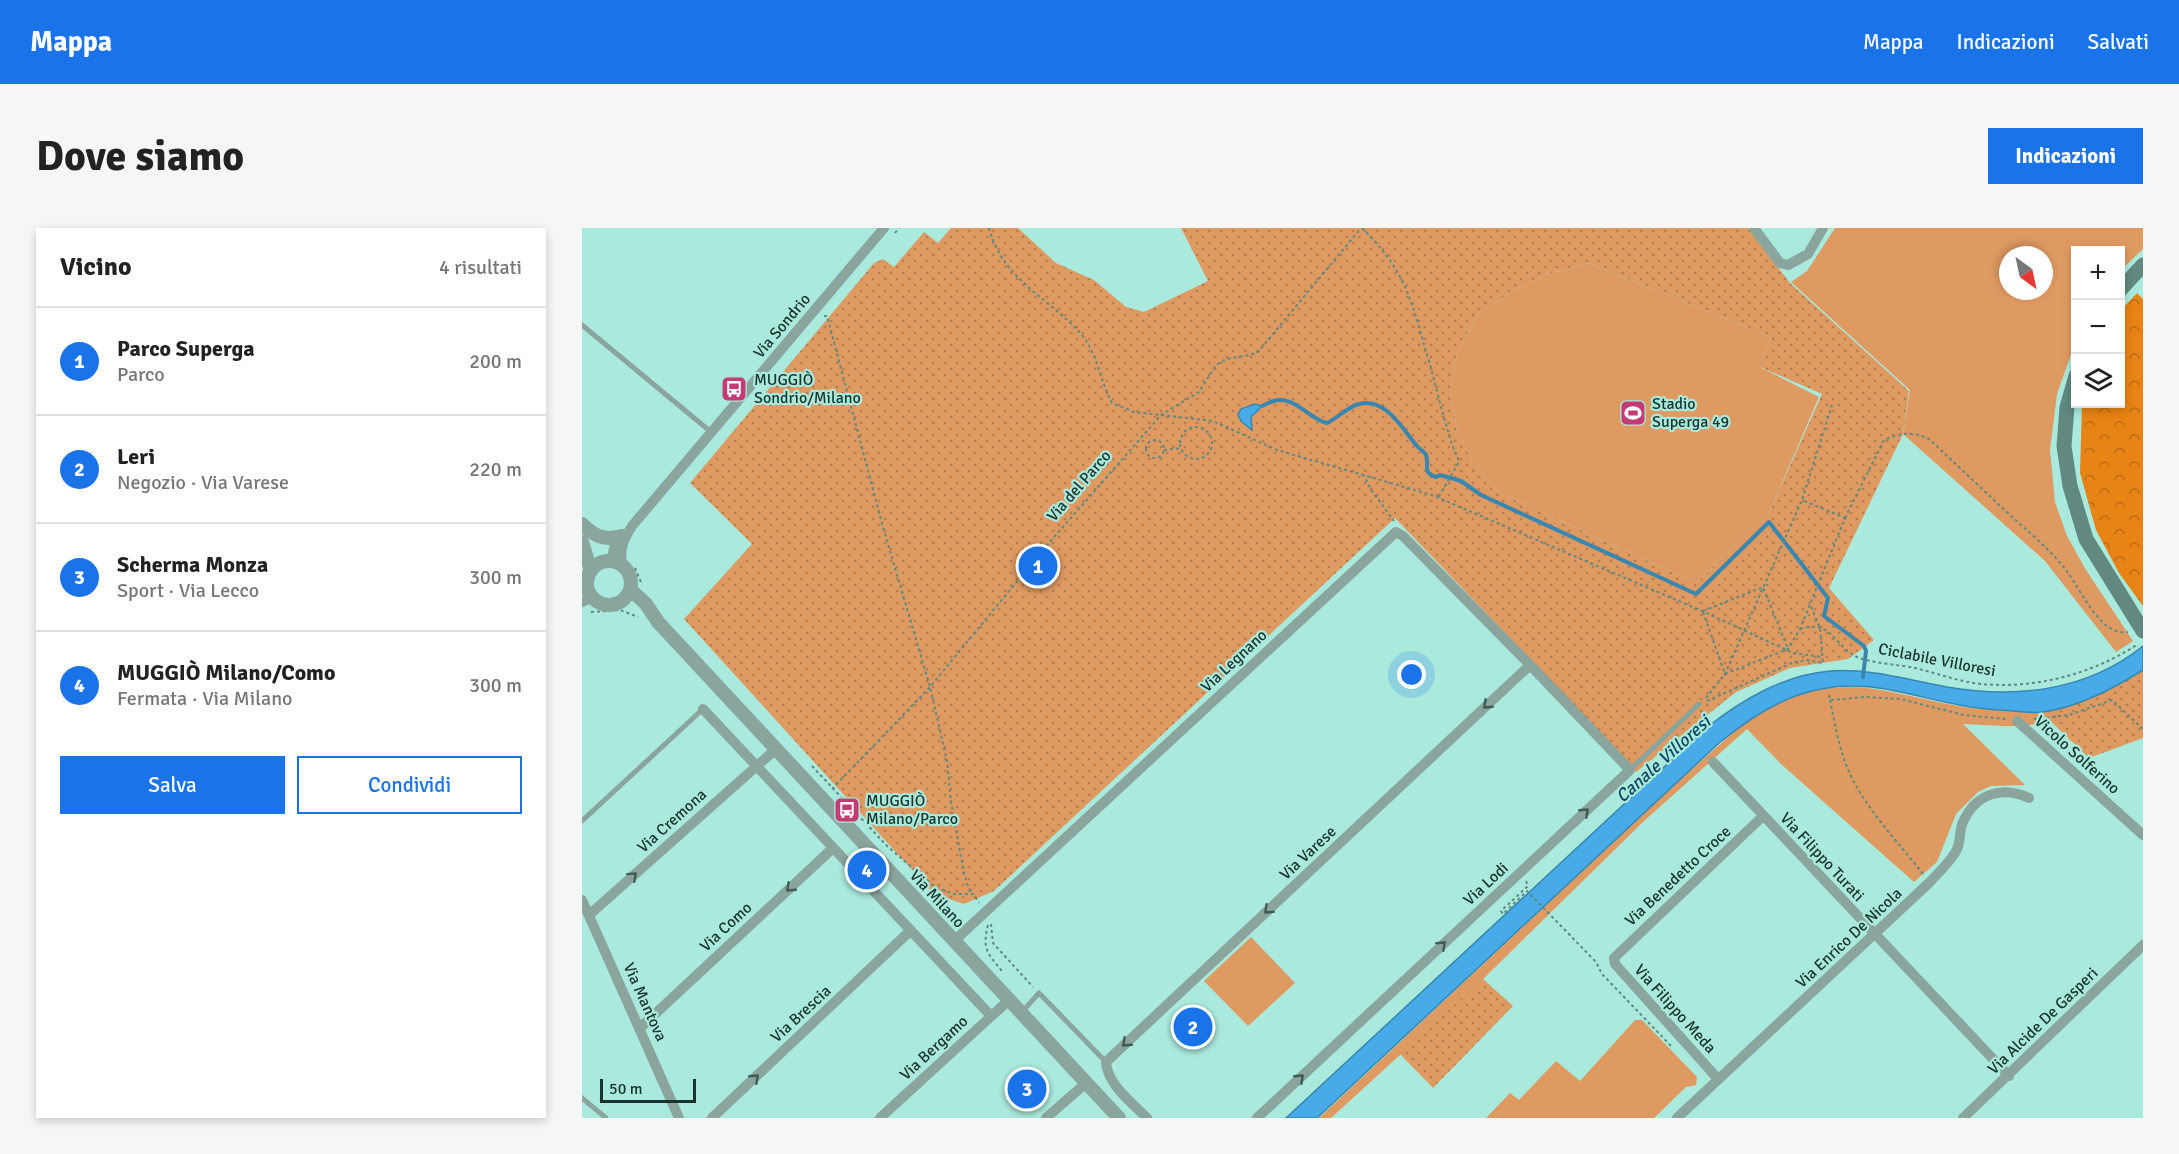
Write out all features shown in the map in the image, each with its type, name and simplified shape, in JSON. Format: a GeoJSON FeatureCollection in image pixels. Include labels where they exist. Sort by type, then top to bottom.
{"type":"FeatureCollection","features":[{"type":"Feature","properties":{"kind":"main road"},"geometry":{"type":"LineString","coordinates":[[2125,285],[2143,265]]}},
{"type":"Feature","properties":{"kind":"main road"},"geometry":{"type":"LineString","coordinates":[[2071,393],[2067,407],[2064,446],[2070,486],[2086,539],[2138,626]]}},
{"type":"Feature","properties":{"kind":"street"},"geometry":{"type":"LineString","coordinates":[[1754,228],[1780,263],[1788,265],[1808,254],[1823,228]]}},
{"type":"Feature","properties":{"kind":"street","name":"Via Sondrio"},"geometry":{"type":"LineString","coordinates":[[600,577],[612,550],[627,531],[711,432],[889,231]]}},
{"type":"Feature","properties":{"kind":"street"},"geometry":{"type":"LineString","coordinates":[[582,524],[593,534],[604,539],[627,531]]}},
{"type":"Feature","properties":{"kind":"street"},"geometry":{"type":"LineString","coordinates":[[1396,532],[1403,536],[1530,665],[1630,770]]}},
{"type":"Feature","properties":{"kind":"street","name":"Via Legnano"},"geometry":{"type":"LineString","coordinates":[[954,941],[988,915],[1396,532]]}},
{"type":"Feature","properties":{"kind":"street"},"geometry":{"type":"LineString","coordinates":[[582,542],[593,550],[600,577],[598,602],[608,605],[622,601],[637,589]]}},
{"type":"Feature","properties":{"kind":"street"},"geometry":{"type":"LineString","coordinates":[[600,577],[629,574],[645,604],[658,622]]}},
{"type":"Feature","properties":{"kind":"street"},"geometry":{"type":"LineString","coordinates":[[622,601],[658,622]]}},
{"type":"Feature","properties":{"kind":"street","name":"Via Milano"},"geometry":{"type":"LineString","coordinates":[[658,622],[1119,1118]]}},
{"type":"Feature","properties":{"kind":"street","name":"Via Varese"},"geometry":{"type":"LineString","coordinates":[[1106,1062],[1530,665]]}},
{"type":"Feature","properties":{"kind":"street"},"geometry":{"type":"LineString","coordinates":[[703,709],[991,1016]]}},
{"type":"Feature","properties":{"kind":"street","name":"Vicolo Solferino"},"geometry":{"type":"LineString","coordinates":[[2017,721],[2143,835]]}},
{"type":"Feature","properties":{"kind":"street","name":"Via Cremona"},"geometry":{"type":"LineString","coordinates":[[589,915],[776,749]]}},
{"type":"Feature","properties":{"kind":"street","name":"Via Filippo Turati"},"geometry":{"type":"LineString","coordinates":[[1713,762],[2009,1076]]}},
{"type":"Feature","properties":{"kind":"street","name":"Via Lodi"},"geometry":{"type":"LineString","coordinates":[[1257,1118],[1630,770]]}},
{"type":"Feature","properties":{"kind":"street","name":"Via Enrico De Nicola"},"geometry":{"type":"LineString","coordinates":[[1677,1118],[1875,936],[1930,882],[1958,849],[1962,823],[1972,807],[1982,798],[1995,792],[2019,793],[2029,798]]}},
{"type":"Feature","properties":{"kind":"street","name":"Via Benedetto Croce"},"geometry":{"type":"LineString","coordinates":[[1614,958],[1764,816]]}},
{"type":"Feature","properties":{"kind":"street","name":"Via Como"},"geometry":{"type":"LineString","coordinates":[[640,1028],[833,848]]}},
{"type":"Feature","properties":{"kind":"street","name":"Via Mantova"},"geometry":{"type":"LineString","coordinates":[[582,900],[679,1118]]}},
{"type":"Feature","properties":{"kind":"street","name":"Via Brescia"},"geometry":{"type":"LineString","coordinates":[[712,1118],[910,931]]}},
{"type":"Feature","properties":{"kind":"street","name":"Via Alcide De Gasperi"},"geometry":{"type":"LineString","coordinates":[[1963,1118],[2143,945]]}},
{"type":"Feature","properties":{"kind":"street","name":"Via Filippo Meda"},"geometry":{"type":"LineString","coordinates":[[1614,958],[1615,964],[1718,1079]]}},
{"type":"Feature","properties":{"kind":"street","name":"Via Bergamo"},"geometry":{"type":"LineString","coordinates":[[880,1118],[1009,1000]]}},
{"type":"Feature","properties":{"kind":"street"},"geometry":{"type":"LineString","coordinates":[[1106,1062],[1106,1069],[1113,1081],[1147,1118]]}},
{"type":"Feature","properties":{"kind":"street"},"geometry":{"type":"LineString","coordinates":[[1046,1118],[1086,1083]]}},
{"type":"Feature","properties":{"kind":"lane"},"geometry":{"type":"LineString","coordinates":[[582,325],[711,432]]}},
{"type":"Feature","properties":{"kind":"lane"},"geometry":{"type":"LineString","coordinates":[[1630,770],[1699,704]]}},
{"type":"Feature","properties":{"kind":"lane"},"geometry":{"type":"LineString","coordinates":[[582,821],[703,709]]}},
{"type":"Feature","properties":{"kind":"lane"},"geometry":{"type":"LineString","coordinates":[[1021,1013],[1039,993],[1106,1062]]}},
{"type":"Feature","properties":{"kind":"lane"},"geometry":{"type":"LineString","coordinates":[[582,1098],[606,1118]]}},
{"type":"Feature","properties":{"kind":"path"},"geometry":{"type":"LineString","coordinates":[[889,231],[899,228]]}},
{"type":"Feature","properties":{"kind":"path"},"geometry":{"type":"LineString","coordinates":[[989,228],[1002,258],[1037,297],[1061,314],[1083,337],[1098,364],[1103,388],[1112,403],[1134,412],[1213,421],[1277,450],[1438,498],[1702,611],[1793,653],[1822,657]]}},
{"type":"Feature","properties":{"kind":"path"},"geometry":{"type":"LineString","coordinates":[[1361,228],[1394,264],[1412,303],[1450,440],[1457,453],[1459,462],[1438,498]]}},
{"type":"Feature","properties":{"kind":"path","name":"Via del Parco"},"geometry":{"type":"LineString","coordinates":[[973,894],[954,894],[935,886],[887,846],[833,788],[930,687],[1049,543],[1161,415],[1199,392],[1216,365],[1258,351],[1361,228]]}},
{"type":"Feature","properties":{"kind":"path"},"geometry":{"type":"LineString","coordinates":[[832,308],[824,316],[827,316],[883,527],[930,687],[947,761],[951,802],[967,884],[988,915],[993,944],[1039,993]]}},
{"type":"Feature","properties":{"kind":"path"},"geometry":{"type":"LineString","coordinates":[[1699,704],[1714,690],[1725,674],[1802,500],[1832,405]]}},
{"type":"Feature","properties":{"kind":"path"},"geometry":{"type":"LineString","coordinates":[[1203,428],[1204,420]]}},
{"type":"Feature","properties":{"kind":"path"},"geometry":{"type":"LineString","coordinates":[[1193,428],[1203,428],[1212,440],[1208,454],[1203,457],[1188,456],[1181,448],[1184,433],[1193,428]]}},
{"type":"Feature","properties":{"kind":"path"},"geometry":{"type":"LineString","coordinates":[[1725,674],[1788,649],[1800,629],[1845,518],[1884,440],[1896,435],[1917,433],[1929,439],[2050,553],[2107,627],[2117,633],[2127,633],[2138,626]]}},
{"type":"Feature","properties":{"kind":"path"},"geometry":{"type":"LineString","coordinates":[[1139,440],[1146,444]]}},
{"type":"Feature","properties":{"kind":"path"},"geometry":{"type":"LineString","coordinates":[[1151,440],[1162,443],[1164,450],[1161,456],[1153,459],[1146,453],[1146,444],[1151,440]]}},
{"type":"Feature","properties":{"kind":"path"},"geometry":{"type":"LineString","coordinates":[[1164,450],[1181,448]]}},
{"type":"Feature","properties":{"kind":"path"},"geometry":{"type":"LineString","coordinates":[[1363,474],[1372,491],[1396,524],[1396,532]]}},
{"type":"Feature","properties":{"kind":"path"},"geometry":{"type":"LineString","coordinates":[[1802,500],[1845,518]]}},
{"type":"Feature","properties":{"kind":"path"},"geometry":{"type":"LineString","coordinates":[[600,577],[637,589]]}},
{"type":"Feature","properties":{"kind":"path"},"geometry":{"type":"LineString","coordinates":[[1702,611],[1763,587]]}},
{"type":"Feature","properties":{"kind":"path"},"geometry":{"type":"LineString","coordinates":[[1763,587],[1788,649]]}},
{"type":"Feature","properties":{"kind":"path"},"geometry":{"type":"LineString","coordinates":[[1699,704],[1794,662],[1808,660],[1823,663],[1820,628],[1810,603]]}},
{"type":"Feature","properties":{"kind":"path"},"geometry":{"type":"LineString","coordinates":[[582,612],[620,610],[637,615]]}},
{"type":"Feature","properties":{"kind":"path"},"geometry":{"type":"LineString","coordinates":[[1702,611],[1725,674]]}},
{"type":"Feature","properties":{"kind":"path"},"geometry":{"type":"LineString","coordinates":[[1800,629],[1812,626],[1820,628]]}},
{"type":"Feature","properties":{"kind":"path","name":"Ciclabile Villoresi"},"geometry":{"type":"LineString","coordinates":[[1820,628],[1833,635],[1852,653],[1862,658],[1981,684],[2018,685],[2057,678],[2111,660],[2143,640]]}},
{"type":"Feature","properties":{"kind":"path"},"geometry":{"type":"LineString","coordinates":[[1829,695],[1849,772],[1865,799],[1930,882]]}},
{"type":"Feature","properties":{"kind":"path"},"geometry":{"type":"LineString","coordinates":[[1830,700],[1865,697],[1900,699],[1964,715],[2017,721],[2069,715],[2112,700],[2143,729]]}},
{"type":"Feature","properties":{"kind":"path"},"geometry":{"type":"LineString","coordinates":[[1526,881],[1528,886],[1501,911],[1503,914],[1527,891],[1596,962],[1602,974],[1677,1052]]}},
{"type":"Feature","properties":{"kind":"path"},"geometry":{"type":"LineString","coordinates":[[988,915],[986,949],[1002,972]]}},
{"type":"Feature","properties":{"kind":"shaded area"},"geometry":{"type":"Polygon","coordinates":[[[951,228],[1018,228],[1056,263],[1094,280],[1126,307],[1144,312],[1208,281],[1181,228],[1748,228],[1790,283],[1909,391],[1903,434],[1829,588],[1874,640],[1848,659],[1790,668],[1736,692],[1636,772],[1395,518],[994,891],[964,904],[934,894],[684,619],[752,544],[690,483],[874,263],[883,259],[894,267],[924,232],[938,243],[951,228]],[[1589,263],[1547,274],[1512,291],[1478,314],[1457,352],[1450,393],[1457,428],[1472,461],[1498,492],[1696,583],[1768,515],[1822,394],[1760,367],[1771,337],[1589,263]]]}},
{"type":"Feature","properties":{"kind":"shaded area"},"geometry":{"type":"Polygon","coordinates":[[[1835,228],[2143,228],[2143,249],[2125,266],[2125,246],[2071,246],[2071,354],[2057,394],[2050,450],[2055,502],[2067,536],[2086,570],[2133,641],[2116,652],[2045,561],[1903,434],[1910,390],[1791,282],[1807,271],[1835,228]]]}},
{"type":"Feature","properties":{"kind":"shaded area","name":"Stadio Superga 49"},"geometry":{"type":"Polygon","coordinates":[[[1589,263],[1771,337],[1760,367],[1819,397],[1768,515],[1696,583],[1498,492],[1472,461],[1457,428],[1450,393],[1457,352],[1478,314],[1512,291],[1547,274],[1589,263]]]}},
{"type":"Feature","properties":{"kind":"shaded area"},"geometry":{"type":"Polygon","coordinates":[[[2143,670],[2143,738],[2089,758],[2042,713],[2094,696],[2143,670]]]}},
{"type":"Feature","properties":{"kind":"shaded area"},"geometry":{"type":"Polygon","coordinates":[[[1847,687],[1881,690],[1966,707],[2027,711],[2050,720],[2018,726],[1963,724],[2025,785],[1991,786],[1978,792],[1956,814],[1937,862],[1914,882],[1781,764],[1747,729],[1644,821],[1483,979],[1331,1118],[1319,1118],[1672,787],[1745,722],[1768,707],[1792,697],[1818,689],[1847,687]]]}},
{"type":"Feature","properties":{"kind":"shaded area"},"geometry":{"type":"Polygon","coordinates":[[[1251,937],[1295,983],[1248,1026],[1204,981],[1251,937]]]}},
{"type":"Feature","properties":{"kind":"shaded area"},"geometry":{"type":"Polygon","coordinates":[[[1483,979],[1513,1006],[1433,1088],[1400,1054],[1483,979]]]}},
{"type":"Feature","properties":{"kind":"shaded area"},"geometry":{"type":"Polygon","coordinates":[[[1635,1020],[1642,1020],[1697,1077],[1696,1085],[1686,1087],[1654,1118],[1486,1118],[1510,1093],[1519,1100],[1556,1061],[1580,1081],[1635,1020]]]}},
{"type":"Feature","properties":{"kind":"green space"},"geometry":{"type":"Polygon","coordinates":[[[2137,293],[2143,299],[2143,606],[2119,573],[2096,530],[2080,473],[2082,408],[2125,408],[2125,306],[2137,293]]]}},
{"type":"Feature","properties":{"kind":"water"},"geometry":{"type":"Polygon","coordinates":[[[1255,404],[1262,406],[1251,417],[1252,430],[1241,421],[1238,414],[1241,409],[1255,404]]]}},
{"type":"Feature","properties":{"kind":"water"},"geometry":{"type":"Polygon","coordinates":[[[2143,646],[2143,670],[2095,696],[2056,710],[2026,712],[1984,709],[1861,686],[1838,686],[1817,690],[1776,704],[1719,743],[1317,1118],[1286,1118],[1706,728],[1764,690],[1813,673],[1859,671],[1973,691],[2025,691],[2075,682],[2121,661],[2143,646]]]}},
{"type":"Feature","properties":{"kind":"waterway"},"geometry":{"type":"LineString","coordinates":[[1262,406],[1275,400],[1286,401],[1327,423],[1355,405],[1368,403],[1377,405],[1392,415],[1425,454],[1427,470],[1431,475],[1461,481],[1481,495],[1696,594],[1769,522],[1828,598],[1824,616],[1864,646],[1866,651],[1863,677]]}},
{"type":"Feature","properties":{"kind":"place","name":"MUGGIÒ Sondrio/Milano"},"geometry":{"type":"Point","coordinates":[734,389]}},
{"type":"Feature","properties":{"kind":"place","name":"Stadio Superga 49"},"geometry":{"type":"Point","coordinates":[1633,413]}},
{"type":"Feature","properties":{"kind":"place","name":"Parco Superga"},"geometry":{"type":"Point","coordinates":[1038,566]}},
{"type":"Feature","properties":{"kind":"place","name":"MUGGIÒ Milano/Parco"},"geometry":{"type":"Point","coordinates":[847,810]}},
{"type":"Feature","properties":{"kind":"place","name":"MUGGIÒ Milano/Como"},"geometry":{"type":"Point","coordinates":[867,870]}},
{"type":"Feature","properties":{"kind":"place","name":"Leri"},"geometry":{"type":"Point","coordinates":[1193,1027]}},
{"type":"Feature","properties":{"kind":"place","name":"Scherma Monza"},"geometry":{"type":"Point","coordinates":[1027,1089]}},
{"type":"Feature","properties":{"kind":"water label","name":"Canale Villoresi"},"geometry":{"type":"Point","coordinates":[1663,759]}}]}
